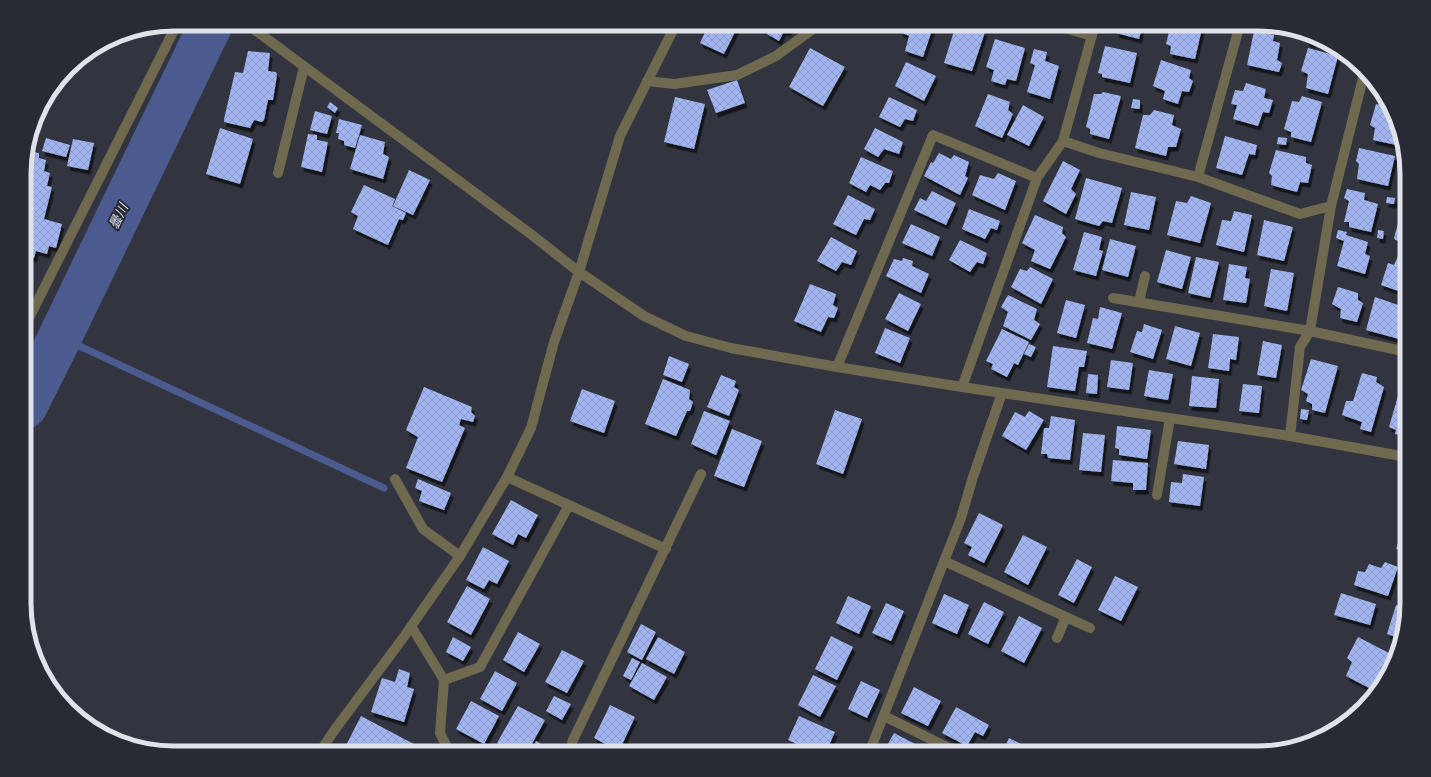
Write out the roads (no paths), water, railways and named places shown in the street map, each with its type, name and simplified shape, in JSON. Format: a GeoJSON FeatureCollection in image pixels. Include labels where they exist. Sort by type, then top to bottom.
{"type":"FeatureCollection","features":[{"type":"Feature","properties":{"kind":"street"},"geometry":{"type":"LineString","coordinates":[[31,314],[173,31]]}},
{"type":"Feature","properties":{"kind":"street"},"geometry":{"type":"LineString","coordinates":[[256,31],[526,230],[579,272],[644,316],[686,336],[731,348],[837,367],[1290,436],[1400,456]]}},
{"type":"Feature","properties":{"kind":"street"},"geometry":{"type":"LineString","coordinates":[[324,746],[460,556],[507,477],[530,428],[554,342],[579,272],[620,136],[672,31]]}},
{"type":"Feature","properties":{"kind":"street"},"geometry":{"type":"LineString","coordinates":[[647,81],[674,84],[737,75],[776,56],[810,31]]}},
{"type":"Feature","properties":{"kind":"street"},"geometry":{"type":"LineString","coordinates":[[1075,31],[1092,36]]}},
{"type":"Feature","properties":{"kind":"street"},"geometry":{"type":"LineString","coordinates":[[962,387],[1037,178],[1063,141],[1094,31]]}},
{"type":"Feature","properties":{"kind":"street"},"geometry":{"type":"LineString","coordinates":[[1198,177],[1238,31]]}},
{"type":"Feature","properties":{"kind":"street"},"geometry":{"type":"LineString","coordinates":[[278,173],[304,67]]}},
{"type":"Feature","properties":{"kind":"street"},"geometry":{"type":"LineString","coordinates":[[1290,436],[1300,347],[1310,331],[1331,206],[1363,78]]}},
{"type":"Feature","properties":{"kind":"street"},"geometry":{"type":"LineString","coordinates":[[837,367],[933,135],[1037,178]]}},
{"type":"Feature","properties":{"kind":"street"},"geometry":{"type":"LineString","coordinates":[[1063,141],[1099,152],[1198,177],[1300,214],[1331,206]]}},
{"type":"Feature","properties":{"kind":"street"},"geometry":{"type":"LineString","coordinates":[[1139,302],[1145,276]]}},
{"type":"Feature","properties":{"kind":"street"},"geometry":{"type":"LineString","coordinates":[[1113,298],[1310,331],[1400,350]]}},
{"type":"Feature","properties":{"kind":"street"},"geometry":{"type":"LineString","coordinates":[[872,746],[961,518],[973,477],[1002,393]]}},
{"type":"Feature","properties":{"kind":"street"},"geometry":{"type":"LineString","coordinates":[[1157,495],[1170,418]]}},
{"type":"Feature","properties":{"kind":"street"},"geometry":{"type":"LineString","coordinates":[[571,746],[701,474]]}},
{"type":"Feature","properties":{"kind":"street"},"geometry":{"type":"LineString","coordinates":[[507,477],[666,549]]}},
{"type":"Feature","properties":{"kind":"street"},"geometry":{"type":"LineString","coordinates":[[395,479],[423,529],[460,556]]}},
{"type":"Feature","properties":{"kind":"street"},"geometry":{"type":"LineString","coordinates":[[444,680],[480,667],[569,505]]}},
{"type":"Feature","properties":{"kind":"street"},"geometry":{"type":"LineString","coordinates":[[944,560],[1090,628]]}},
{"type":"Feature","properties":{"kind":"street"},"geometry":{"type":"LineString","coordinates":[[1057,638],[1066,617]]}},
{"type":"Feature","properties":{"kind":"street"},"geometry":{"type":"LineString","coordinates":[[411,626],[444,680],[440,733],[446,746]]}},
{"type":"Feature","properties":{"kind":"street"},"geometry":{"type":"LineString","coordinates":[[884,716],[945,746]]}},
{"type":"Feature","properties":{"kind":"waterway","name":"曇川"},"geometry":{"type":"LineString","coordinates":[[31,395],[208,31]]}},
{"type":"Feature","properties":{"kind":"waterway"},"geometry":{"type":"LineString","coordinates":[[60,337],[384,488]]}}]}
